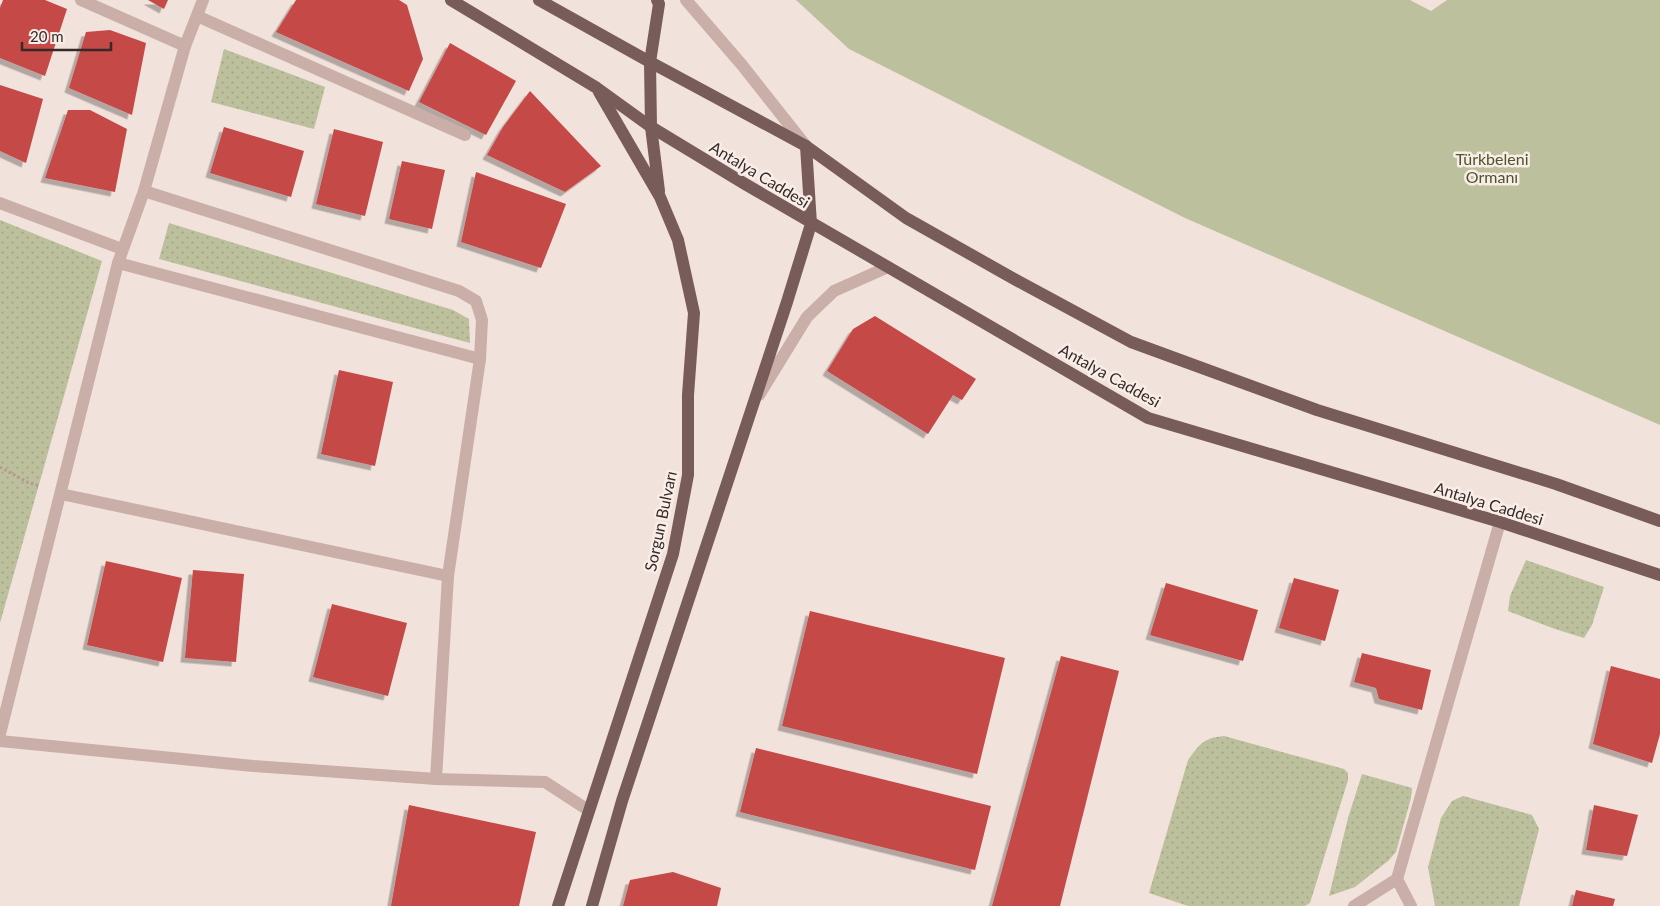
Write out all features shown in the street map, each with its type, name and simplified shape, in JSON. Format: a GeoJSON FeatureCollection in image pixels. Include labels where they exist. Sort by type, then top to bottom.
{"type":"FeatureCollection","features":[{"type":"Feature","properties":{"kind":"main road","name":"Antalya Caddesi"},"geometry":{"type":"LineString","coordinates":[[451,0],[596,88],[651,127],[811,224],[1148,418],[1500,522],[1660,575]]}},
{"type":"Feature","properties":{"kind":"main road"},"geometry":{"type":"LineString","coordinates":[[539,0],[806,146],[906,218],[1132,342],[1316,410],[1556,484],[1660,521]]}},
{"type":"Feature","properties":{"kind":"main road"},"geometry":{"type":"LineString","coordinates":[[657,0],[659,4],[650,62],[651,127],[660,197]]}},
{"type":"Feature","properties":{"kind":"main road","name":"Sorgun Bulvarı"},"geometry":{"type":"LineString","coordinates":[[558,906],[673,554],[688,475],[688,395],[694,313],[678,240],[660,197],[596,88]]}},
{"type":"Feature","properties":{"kind":"main road"},"geometry":{"type":"LineString","coordinates":[[592,906],[622,801],[755,401],[811,224],[806,146]]}},
{"type":"Feature","properties":{"kind":"street"},"geometry":{"type":"LineString","coordinates":[[81,0],[185,46]]}},
{"type":"Feature","properties":{"kind":"street"},"geometry":{"type":"LineString","coordinates":[[0,734],[118,263],[144,191],[185,46],[203,0]]}},
{"type":"Feature","properties":{"kind":"street"},"geometry":{"type":"LineString","coordinates":[[686,0],[742,65],[806,146]]}},
{"type":"Feature","properties":{"kind":"street"},"geometry":{"type":"LineString","coordinates":[[197,16],[465,135]]}},
{"type":"Feature","properties":{"kind":"street"},"geometry":{"type":"LineString","coordinates":[[144,191],[459,291],[476,301],[482,320],[480,359],[448,576],[436,778]]}},
{"type":"Feature","properties":{"kind":"street"},"geometry":{"type":"LineString","coordinates":[[0,203],[122,249]]}},
{"type":"Feature","properties":{"kind":"street"},"geometry":{"type":"LineString","coordinates":[[118,263],[480,359]]}},
{"type":"Feature","properties":{"kind":"street"},"geometry":{"type":"LineString","coordinates":[[755,401],[807,317],[834,291],[888,267]]}},
{"type":"Feature","properties":{"kind":"street"},"geometry":{"type":"LineString","coordinates":[[61,494],[448,576]]}},
{"type":"Feature","properties":{"kind":"street"},"geometry":{"type":"LineString","coordinates":[[1354,906],[1397,878],[1500,522]]}},
{"type":"Feature","properties":{"kind":"street"},"geometry":{"type":"LineString","coordinates":[[0,741],[253,766],[436,778],[545,782],[588,810]]}},
{"type":"Feature","properties":{"kind":"street"},"geometry":{"type":"LineString","coordinates":[[1397,878],[1411,906]]}},
{"type":"Feature","properties":{"kind":"path"},"geometry":{"type":"LineString","coordinates":[[0,468],[27,482],[61,494]]}},
{"type":"Feature","properties":{"kind":"green space","name":"Türkbeleni Ormanı"},"geometry":{"type":"Polygon","coordinates":[[[796,0],[1410,0],[1431,11],[1447,0],[1660,0],[1660,425],[1185,218],[849,49],[796,0]]]}},
{"type":"Feature","properties":{"kind":"green space"},"geometry":{"type":"Polygon","coordinates":[[[224,49],[325,87],[314,129],[211,102],[224,49]]]}},
{"type":"Feature","properties":{"kind":"green space"},"geometry":{"type":"Polygon","coordinates":[[[0,220],[102,261],[0,623],[0,220]]]}},
{"type":"Feature","properties":{"kind":"green space"},"geometry":{"type":"Polygon","coordinates":[[[169,223],[453,310],[469,319],[470,343],[159,259],[169,223]]]}},
{"type":"Feature","properties":{"kind":"green space"},"geometry":{"type":"Polygon","coordinates":[[[1526,560],[1604,587],[1592,625],[1584,638],[1508,611],[1510,596],[1526,560]]]}},
{"type":"Feature","properties":{"kind":"green space"},"geometry":{"type":"Polygon","coordinates":[[[1224,736],[1344,769],[1348,773],[1348,780],[1310,903],[1305,906],[1188,906],[1149,893],[1188,760],[1207,740],[1224,736]]]}},
{"type":"Feature","properties":{"kind":"green space"},"geometry":{"type":"Polygon","coordinates":[[[1362,774],[1412,788],[1411,798],[1396,852],[1388,861],[1355,887],[1329,896],[1348,818],[1362,774]]]}},
{"type":"Feature","properties":{"kind":"green space"},"geometry":{"type":"Polygon","coordinates":[[[1463,796],[1532,815],[1539,829],[1519,906],[1435,906],[1428,867],[1441,818],[1452,801],[1463,796]]]}},
{"type":"Feature","properties":{"kind":"building"},"geometry":{"type":"Polygon","coordinates":[[[3,0],[45,0],[67,9],[45,76],[0,58],[0,8],[3,0]]]}},
{"type":"Feature","properties":{"kind":"building"},"geometry":{"type":"Polygon","coordinates":[[[148,0],[168,0],[164,9],[148,0]]]}},
{"type":"Feature","properties":{"kind":"building"},"geometry":{"type":"Polygon","coordinates":[[[296,0],[399,0],[407,5],[423,59],[409,91],[276,32],[296,0]]]}},
{"type":"Feature","properties":{"kind":"building"},"geometry":{"type":"Polygon","coordinates":[[[110,30],[146,43],[132,115],[69,88],[86,32],[110,30]]]}},
{"type":"Feature","properties":{"kind":"building"},"geometry":{"type":"Polygon","coordinates":[[[450,43],[516,81],[486,135],[419,102],[450,43]]]}},
{"type":"Feature","properties":{"kind":"building"},"geometry":{"type":"Polygon","coordinates":[[[0,85],[43,99],[26,163],[0,151],[0,85]]]}},
{"type":"Feature","properties":{"kind":"building"},"geometry":{"type":"Polygon","coordinates":[[[530,91],[601,166],[565,192],[487,155],[503,127],[530,91]]]}},
{"type":"Feature","properties":{"kind":"building"},"geometry":{"type":"Polygon","coordinates":[[[68,110],[90,110],[127,129],[115,192],[45,178],[68,110]]]}},
{"type":"Feature","properties":{"kind":"building"},"geometry":{"type":"Polygon","coordinates":[[[224,127],[304,151],[291,197],[210,173],[224,127]]]}},
{"type":"Feature","properties":{"kind":"building"},"geometry":{"type":"Polygon","coordinates":[[[334,129],[383,142],[365,216],[316,204],[334,129]]]}},
{"type":"Feature","properties":{"kind":"building"},"geometry":{"type":"Polygon","coordinates":[[[402,161],[445,170],[432,229],[389,219],[402,161]]]}},
{"type":"Feature","properties":{"kind":"building"},"geometry":{"type":"Polygon","coordinates":[[[476,172],[566,204],[541,268],[461,242],[476,172]]]}},
{"type":"Feature","properties":{"kind":"building"},"geometry":{"type":"Polygon","coordinates":[[[875,316],[976,379],[962,400],[953,395],[928,434],[827,371],[853,329],[875,316]]]}},
{"type":"Feature","properties":{"kind":"building"},"geometry":{"type":"Polygon","coordinates":[[[339,370],[393,382],[375,466],[321,454],[339,370]]]}},
{"type":"Feature","properties":{"kind":"building"},"geometry":{"type":"Polygon","coordinates":[[[106,561],[182,578],[163,662],[87,645],[106,561]]]}},
{"type":"Feature","properties":{"kind":"building"},"geometry":{"type":"Polygon","coordinates":[[[193,570],[244,574],[236,662],[185,658],[193,570]]]}},
{"type":"Feature","properties":{"kind":"building"},"geometry":{"type":"Polygon","coordinates":[[[1294,578],[1339,590],[1325,641],[1279,628],[1294,578]]]}},
{"type":"Feature","properties":{"kind":"building"},"geometry":{"type":"Polygon","coordinates":[[[1166,583],[1258,610],[1243,661],[1150,635],[1166,583]]]}},
{"type":"Feature","properties":{"kind":"building"},"geometry":{"type":"Polygon","coordinates":[[[332,604],[407,623],[388,696],[313,677],[332,604]]]}},
{"type":"Feature","properties":{"kind":"building"},"geometry":{"type":"Polygon","coordinates":[[[810,611],[1005,658],[977,774],[782,726],[810,611]]]}},
{"type":"Feature","properties":{"kind":"building"},"geometry":{"type":"Polygon","coordinates":[[[1362,653],[1431,670],[1422,710],[1379,699],[1376,688],[1354,682],[1362,653]]]}},
{"type":"Feature","properties":{"kind":"building"},"geometry":{"type":"Polygon","coordinates":[[[1061,656],[1119,671],[1060,906],[992,906],[1061,656]]]}},
{"type":"Feature","properties":{"kind":"building"},"geometry":{"type":"Polygon","coordinates":[[[1611,666],[1660,679],[1660,734],[1652,763],[1593,744],[1611,666]]]}},
{"type":"Feature","properties":{"kind":"building"},"geometry":{"type":"Polygon","coordinates":[[[756,748],[991,806],[975,870],[740,812],[756,748]]]}},
{"type":"Feature","properties":{"kind":"building"},"geometry":{"type":"Polygon","coordinates":[[[409,805],[536,832],[519,906],[391,906],[409,805]]]}},
{"type":"Feature","properties":{"kind":"building"},"geometry":{"type":"Polygon","coordinates":[[[1594,805],[1638,815],[1627,856],[1586,850],[1594,805]]]}},
{"type":"Feature","properties":{"kind":"building"},"geometry":{"type":"Polygon","coordinates":[[[673,872],[721,888],[717,906],[623,906],[630,880],[673,872]]]}},
{"type":"Feature","properties":{"kind":"building"},"geometry":{"type":"Polygon","coordinates":[[[1576,890],[1615,899],[1613,906],[1572,906],[1576,890]]]}}]}
